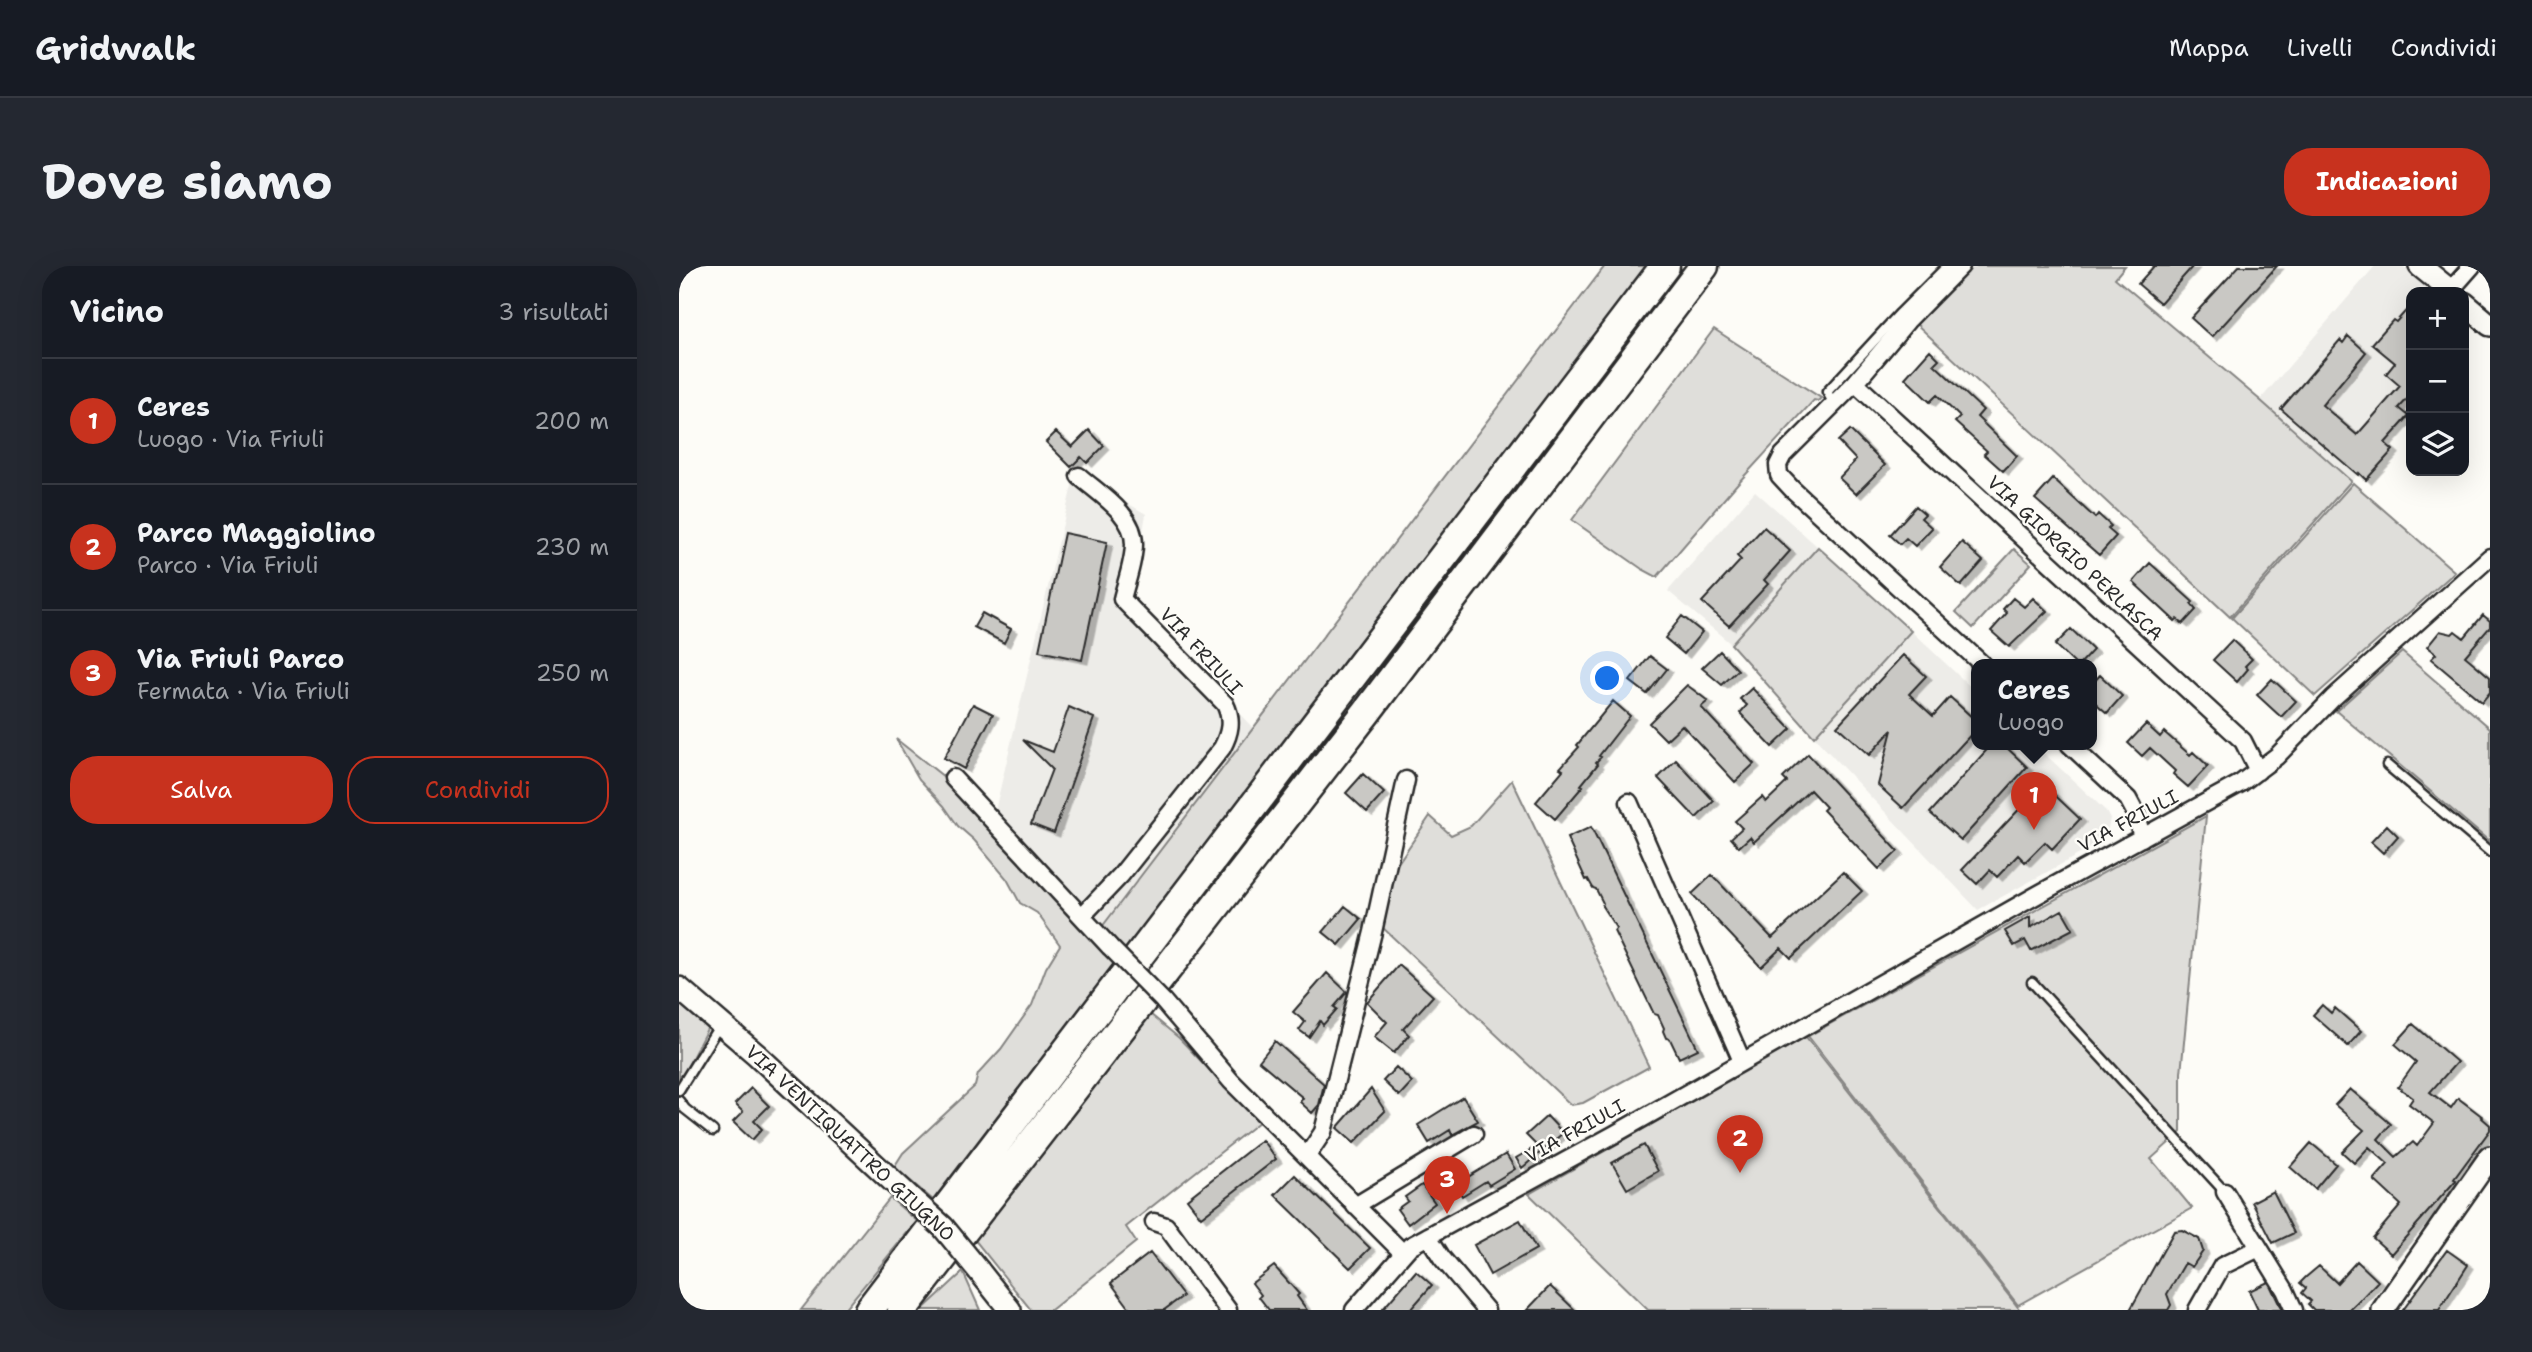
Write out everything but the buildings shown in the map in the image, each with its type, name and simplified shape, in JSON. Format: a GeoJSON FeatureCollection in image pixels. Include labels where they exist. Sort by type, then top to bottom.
{"type":"FeatureCollection","features":[{"type":"Feature","properties":{"kind":"highway"},"geometry":{"type":"LineString","coordinates":[[869,1310],[1664,266]]}},
{"type":"Feature","properties":{"kind":"highway"},"geometry":{"type":"LineString","coordinates":[[902,1310],[1366,713],[1704,266]]}},
{"type":"Feature","properties":{"kind":"street"},"geometry":{"type":"LineString","coordinates":[[1961,266],[1907,321],[1854,383],[1783,455],[1778,464],[1779,475],[1977,659]]}},
{"type":"Feature","properties":{"kind":"street"},"geometry":{"type":"LineString","coordinates":[[2420,266],[2445,287]]}},
{"type":"Feature","properties":{"kind":"street"},"geometry":{"type":"LineString","coordinates":[[2455,287],[2472,266]]}},
{"type":"Feature","properties":{"kind":"street"},"geometry":{"type":"LineString","coordinates":[[2469,307],[2490,325]]}},
{"type":"Feature","properties":{"kind":"street","name":"VIA GIORGIO PERLASCA"},"geometry":{"type":"LineString","coordinates":[[1854,383],[2243,741],[2258,771]]}},
{"type":"Feature","properties":{"kind":"street","name":"VIA FRIULI"},"geometry":{"type":"LineString","coordinates":[[1079,477],[1119,512],[1132,533],[1134,545],[1122,599],[1225,704],[1230,713],[1229,736],[1222,748],[1121,875],[1082,916]]}},
{"type":"Feature","properties":{"kind":"street","name":"VIA FRIULI"},"geometry":{"type":"LineString","coordinates":[[1354,1310],[1402,1252],[1428,1236],[2219,796],[2258,771],[2277,756],[2333,698],[2490,557]]}},
{"type":"Feature","properties":{"kind":"street"},"geometry":{"type":"LineString","coordinates":[[2075,750],[2128,799],[2136,814],[2142,838]]}},
{"type":"Feature","properties":{"kind":"street"},"geometry":{"type":"LineString","coordinates":[[953,778],[1163,1001],[1231,1081],[1402,1252]]}},
{"type":"Feature","properties":{"kind":"street"},"geometry":{"type":"LineString","coordinates":[[1307,1156],[1324,1132],[1373,932],[1406,780]]}},
{"type":"Feature","properties":{"kind":"street"},"geometry":{"type":"LineString","coordinates":[[1629,802],[1742,1061]]}},
{"type":"Feature","properties":{"kind":"street","name":"VIA VENTIQUATTRO GIUGNO"},"geometry":{"type":"LineString","coordinates":[[679,988],[757,1055],[943,1227],[1010,1310]]}},
{"type":"Feature","properties":{"kind":"street"},"geometry":{"type":"LineString","coordinates":[[1355,1206],[1474,1135]]}},
{"type":"Feature","properties":{"kind":"street"},"geometry":{"type":"LineString","coordinates":[[2383,1310],[2490,1157]]}},
{"type":"Feature","properties":{"kind":"street"},"geometry":{"type":"LineString","coordinates":[[2225,1192],[2285,1290],[2294,1310]]}},
{"type":"Feature","properties":{"kind":"street"},"geometry":{"type":"LineString","coordinates":[[1154,1222],[1166,1226],[1228,1310]]}},
{"type":"Feature","properties":{"kind":"street"},"geometry":{"type":"LineString","coordinates":[[1428,1236],[1433,1247],[1486,1310]]}},
{"type":"Feature","properties":{"kind":"street"},"geometry":{"type":"LineString","coordinates":[[2197,1310],[2222,1266],[2259,1248]]}},
{"type":"Feature","properties":{"kind":"lane"},"geometry":{"type":"LineString","coordinates":[[1834,404],[1827,393],[1947,266]]}},
{"type":"Feature","properties":{"kind":"lane"},"geometry":{"type":"LineString","coordinates":[[2388,765],[2490,852]]}},
{"type":"Feature","properties":{"kind":"lane"},"geometry":{"type":"LineString","coordinates":[[2032,982],[2225,1192]]}},
{"type":"Feature","properties":{"kind":"lane"},"geometry":{"type":"LineString","coordinates":[[679,1090],[720,1023]]}},
{"type":"Feature","properties":{"kind":"lane"},"geometry":{"type":"LineString","coordinates":[[679,1101],[685,1110],[713,1131]]}},
{"type":"Feature","properties":{"kind":"shaded area"},"geometry":{"type":"Polygon","coordinates":[[[1605,266],[1649,266],[933,1200],[894,1167],[903,1153],[975,1086],[978,1074],[1001,1049],[1032,1005],[1046,968],[1060,945],[1037,913],[1020,903],[1007,879],[919,779],[896,739],[987,811],[1092,940],[1605,266]]]}},
{"type":"Feature","properties":{"kind":"shaded area"},"geometry":{"type":"Polygon","coordinates":[[[1968,266],[2125,266],[2115,278],[2351,481],[2230,617],[1914,322],[1968,266]]]}},
{"type":"Feature","properties":{"kind":"shaded area"},"geometry":{"type":"Polygon","coordinates":[[[2375,266],[2403,266],[2428,287],[2406,287],[2406,423],[2351,481],[2260,400],[2375,266]]]}},
{"type":"Feature","properties":{"kind":"shaded area"},"geometry":{"type":"Polygon","coordinates":[[[1714,329],[1821,398],[1814,400],[1737,484],[1657,577],[1572,520],[1714,329]]]}},
{"type":"Feature","properties":{"kind":"shaded area"},"geometry":{"type":"Polygon","coordinates":[[[1075,473],[1146,514],[1131,600],[1253,728],[1091,941],[993,819],[1075,473]]]}},
{"type":"Feature","properties":{"kind":"shaded area"},"geometry":{"type":"Polygon","coordinates":[[[2353,483],[2455,572],[2315,696],[2232,618],[2353,483]]]}},
{"type":"Feature","properties":{"kind":"shaded area"},"geometry":{"type":"Polygon","coordinates":[[[1755,491],[1818,547],[1731,644],[1668,591],[1755,491]]]}},
{"type":"Feature","properties":{"kind":"shaded area"},"geometry":{"type":"Polygon","coordinates":[[[1818,547],[1911,631],[1814,737],[1731,644],[1818,547]]]}},
{"type":"Feature","properties":{"kind":"shaded area"},"geometry":{"type":"Polygon","coordinates":[[[2014,549],[2031,564],[1973,628],[1956,612],[2014,549]]]}},
{"type":"Feature","properties":{"kind":"shaded area"},"geometry":{"type":"Polygon","coordinates":[[[1911,631],[1971,687],[1971,750],[2040,750],[2106,811],[2110,818],[2107,834],[2098,844],[1978,910],[1814,737],[1911,631]]]}},
{"type":"Feature","properties":{"kind":"shaded area"},"geometry":{"type":"Polygon","coordinates":[[[2402,652],[2490,728],[2490,842],[2336,711],[2402,652]]]}},
{"type":"Feature","properties":{"kind":"shaded area"},"geometry":{"type":"Polygon","coordinates":[[[1512,780],[1649,1067],[1583,1103],[1571,1105],[1383,928],[1396,866],[1430,816],[1451,835],[1471,826],[1512,780]]]}},
{"type":"Feature","properties":{"kind":"shaded area"},"geometry":{"type":"Polygon","coordinates":[[[2206,816],[2181,1073],[2181,1132],[2151,1159],[2192,1208],[2018,1305],[1808,1036],[2206,816]]]}},
{"type":"Feature","properties":{"kind":"shaded area"},"geometry":{"type":"Polygon","coordinates":[[[679,1000],[710,1023],[679,1083],[679,1000]]]}},
{"type":"Feature","properties":{"kind":"shaded area"},"geometry":{"type":"Polygon","coordinates":[[[1150,1014],[1179,1038],[1259,1122],[1126,1227],[1136,1242],[1051,1310],[1031,1310],[974,1239],[1150,1014]]]}},
{"type":"Feature","properties":{"kind":"shaded area"},"geometry":{"type":"Polygon","coordinates":[[[1806,1037],[2020,1310],[1648,1310],[1529,1194],[1806,1037]]]}},
{"type":"Feature","properties":{"kind":"shaded area"},"geometry":{"type":"Polygon","coordinates":[[[890,1198],[917,1221],[844,1310],[801,1310],[890,1198]]]}},
{"type":"Feature","properties":{"kind":"shaded area"},"geometry":{"type":"Polygon","coordinates":[[[963,1272],[980,1310],[922,1310],[963,1272]]]}},
{"type":"Feature","properties":{"kind":"place","name":"Ceres"},"geometry":{"type":"Point","coordinates":[2034,830]}},
{"type":"Feature","properties":{"kind":"place","name":"Parco Maggiolino"},"geometry":{"type":"Point","coordinates":[1740,1173]}},
{"type":"Feature","properties":{"kind":"place","name":"Via Friuli Parco"},"geometry":{"type":"Point","coordinates":[1447,1214]}}]}
